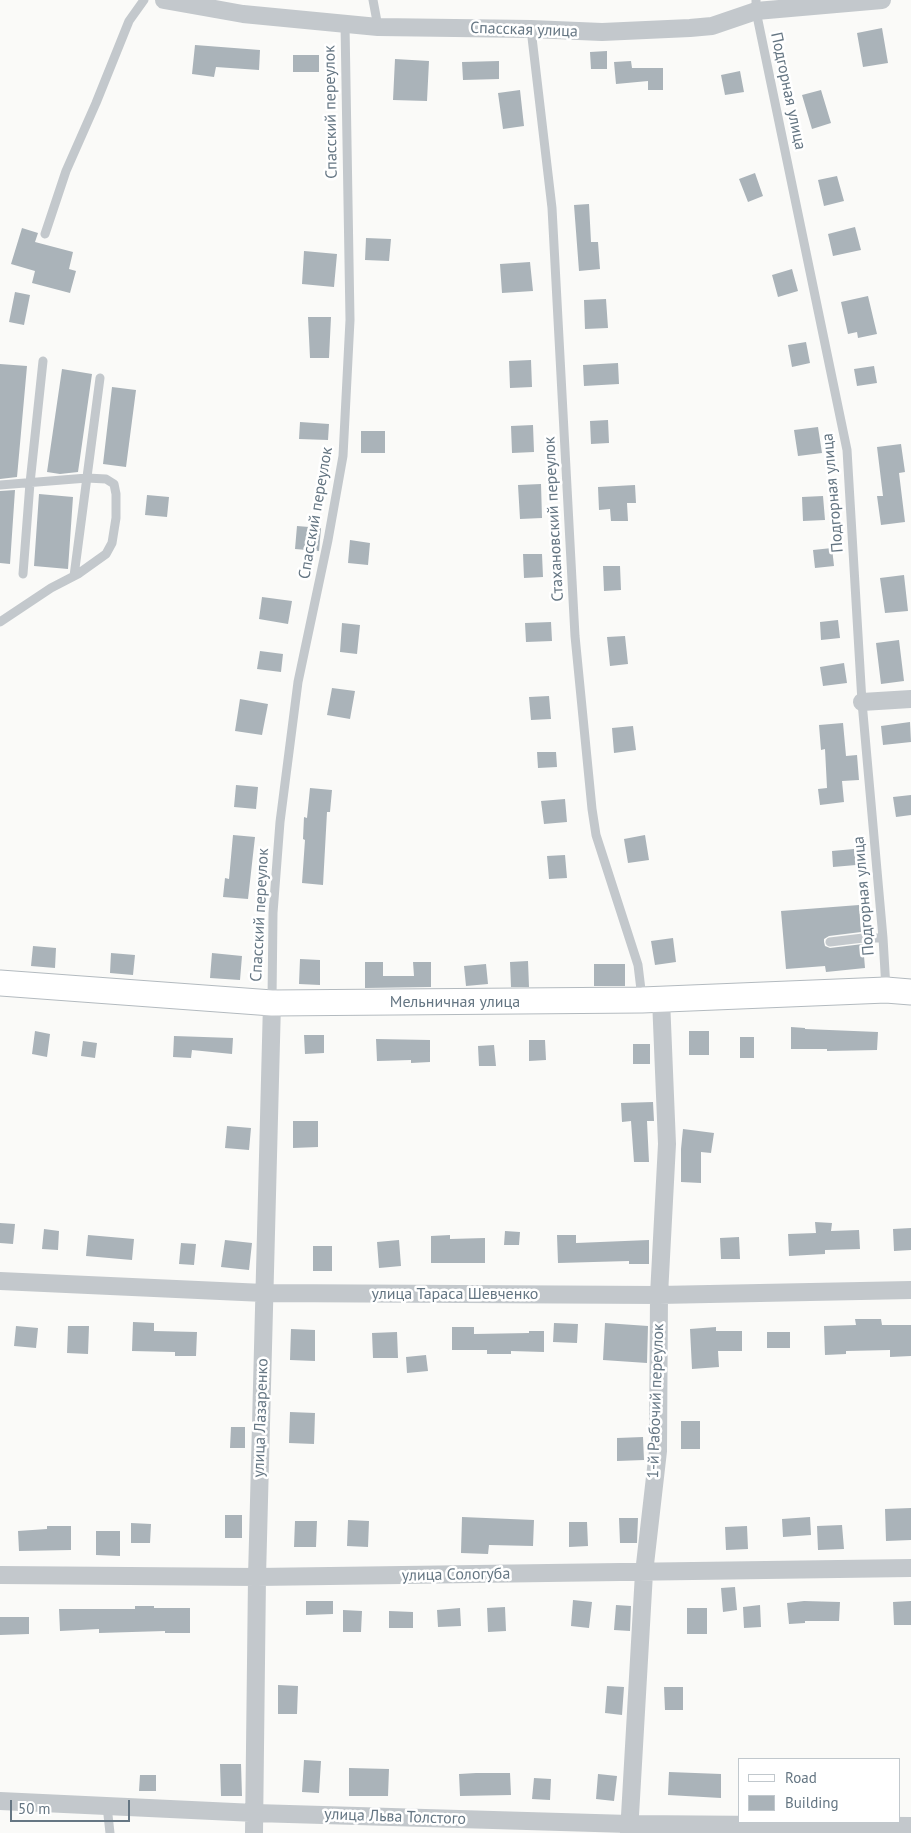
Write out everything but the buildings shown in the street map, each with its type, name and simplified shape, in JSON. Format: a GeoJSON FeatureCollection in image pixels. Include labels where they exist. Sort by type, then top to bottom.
{"type":"FeatureCollection","features":[{"type":"Feature","properties":{"kind":"main road","name":"Мельничная улица"},"geometry":{"type":"LineString","coordinates":[[0,983],[272,1003],[652,1000],[886,990],[911,992]]}},
{"type":"Feature","properties":{"kind":"street","name":"Спасская улица"},"geometry":{"type":"LineString","coordinates":[[164,0],[243,14],[378,27],[602,32],[674,30],[712,26],[756,5],[882,0]]}},
{"type":"Feature","properties":{"kind":"street"},"geometry":{"type":"LineString","coordinates":[[862,702],[911,699]]}},
{"type":"Feature","properties":{"kind":"street","name":"1-й Рабочий переулок"},"geometry":{"type":"LineString","coordinates":[[629,1828],[644,1573],[658,1451],[659,1295],[667,1144],[652,1000]]}},
{"type":"Feature","properties":{"kind":"street","name":"улица Лазаренко"},"geometry":{"type":"LineString","coordinates":[[254,1833],[257,1577],[272,1003]]}},
{"type":"Feature","properties":{"kind":"street","name":"улица Тараса Шевченко"},"geometry":{"type":"LineString","coordinates":[[0,1280],[264,1293],[659,1295],[911,1290]]}},
{"type":"Feature","properties":{"kind":"street","name":"улица Сологуба"},"geometry":{"type":"LineString","coordinates":[[0,1575],[257,1577],[911,1568]]}},
{"type":"Feature","properties":{"kind":"street","name":"улица Льва Толстого"},"geometry":{"type":"LineString","coordinates":[[0,1801],[629,1828],[911,1826]]}},
{"type":"Feature","properties":{"kind":"lane"},"geometry":{"type":"LineString","coordinates":[[45,234],[66,170],[96,103],[129,20],[144,0]]}},
{"type":"Feature","properties":{"kind":"lane"},"geometry":{"type":"LineString","coordinates":[[373,0],[378,27]]}},
{"type":"Feature","properties":{"kind":"lane","name":"Подгорная улица"},"geometry":{"type":"LineString","coordinates":[[756,5],[847,450],[862,702],[886,990]]}},
{"type":"Feature","properties":{"kind":"lane","name":"Спасский переулок"},"geometry":{"type":"LineString","coordinates":[[272,1003],[272,913],[280,822],[298,682],[328,540],[343,456],[350,320],[345,24]]}},
{"type":"Feature","properties":{"kind":"lane","name":"Стахановский переулок"},"geometry":{"type":"LineString","coordinates":[[531,29],[552,208],[575,636],[592,809],[596,835],[638,965],[652,1000]]}},
{"type":"Feature","properties":{"kind":"lane"},"geometry":{"type":"LineString","coordinates":[[24,574],[30,483],[43,361]]}},
{"type":"Feature","properties":{"kind":"lane"},"geometry":{"type":"LineString","coordinates":[[74,576],[100,378]]}},
{"type":"Feature","properties":{"kind":"lane"},"geometry":{"type":"LineString","coordinates":[[0,485],[106,478],[114,484],[116,494],[116,518],[112,543],[106,554],[0,622]]}},
{"type":"Feature","properties":{"kind":"lane"},"geometry":{"type":"LineString","coordinates":[[830,942],[863,938],[883,938]]}},
{"type":"Feature","properties":{"kind":"lane"},"geometry":{"type":"LineString","coordinates":[[108,1806],[110,1833]]}}]}
